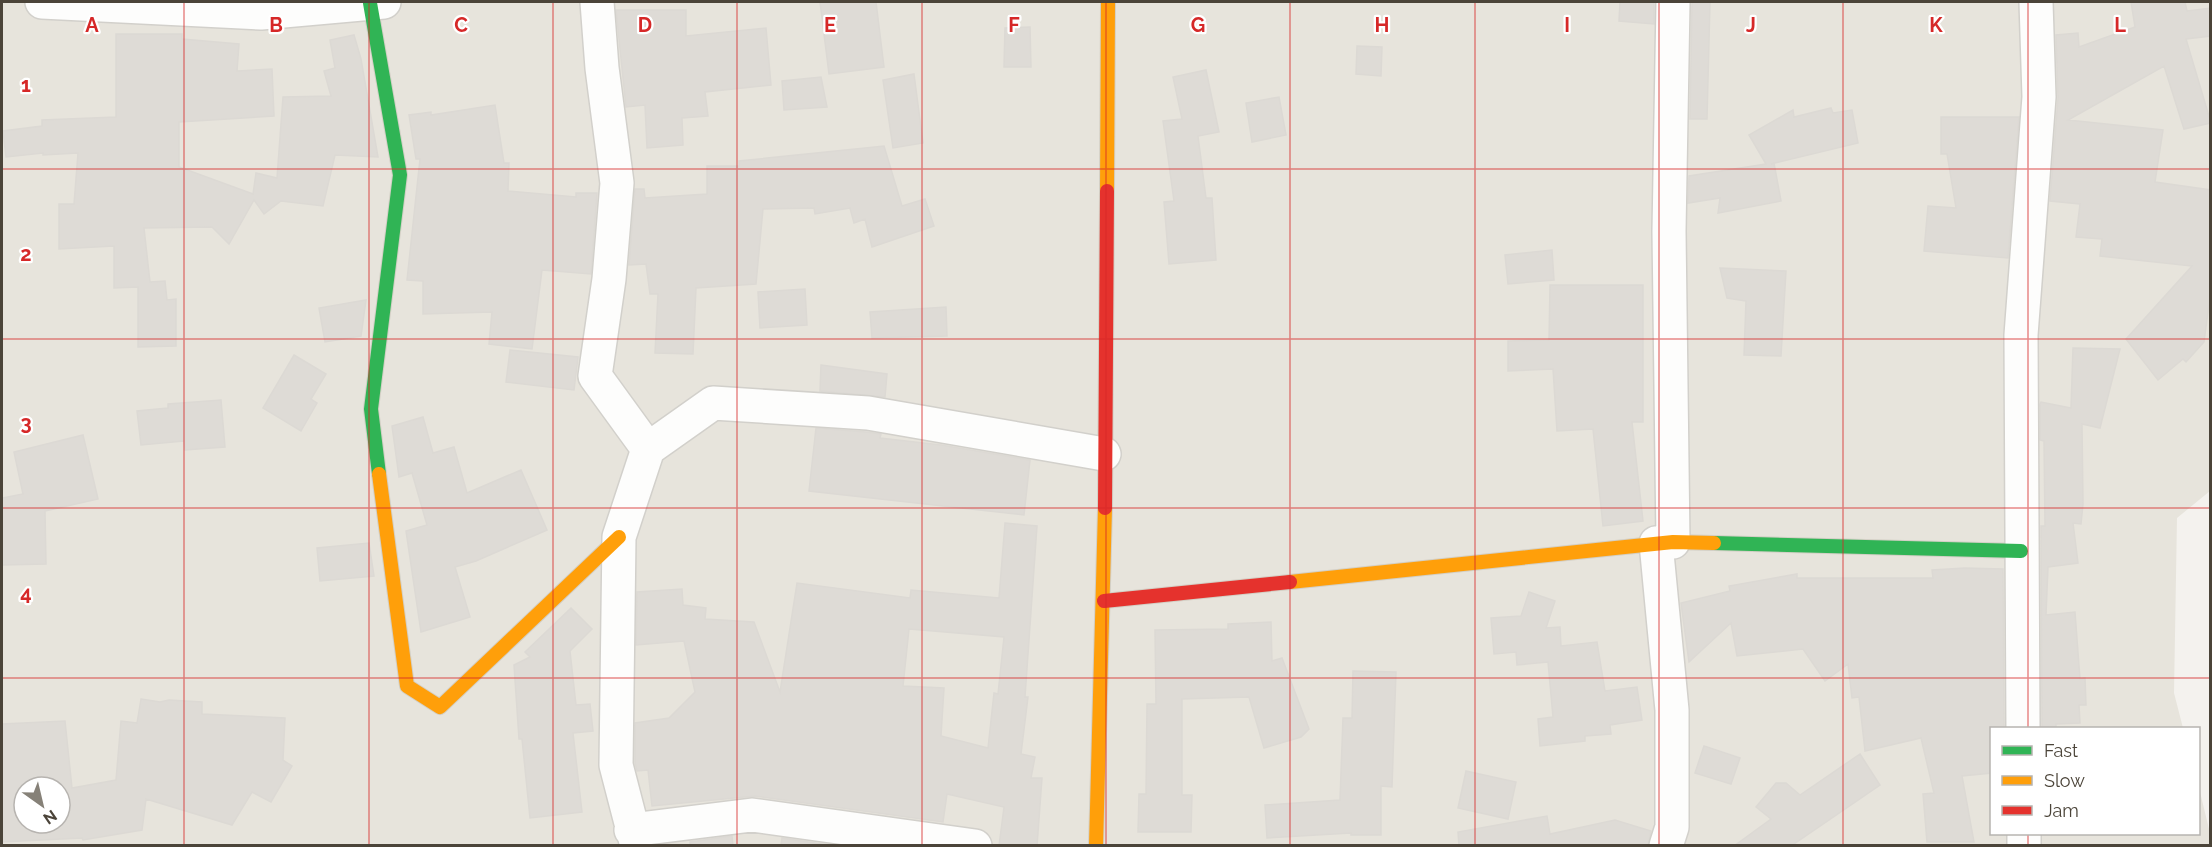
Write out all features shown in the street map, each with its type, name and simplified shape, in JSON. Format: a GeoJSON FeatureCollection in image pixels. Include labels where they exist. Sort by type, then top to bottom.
{"type":"FeatureCollection","features":[{"type":"Feature","properties":{"kind":"street"},"geometry":{"type":"LineString","coordinates":[[42,2],[261,13],[377,2],[400,175],[371,409],[407,686],[440,707],[619,537]]}},
{"type":"Feature","properties":{"kind":"street"},"geometry":{"type":"LineString","coordinates":[[597,2],[602,68],[617,183],[609,279],[595,376],[648,449]]}},
{"type":"Feature","properties":{"kind":"street"},"geometry":{"type":"LineString","coordinates":[[1096,846],[1104,601],[1108,2]]}},
{"type":"Feature","properties":{"kind":"street"},"geometry":{"type":"LineString","coordinates":[[1666,846],[1672,827],[1672,710],[1665,543],[1673,2]]}},
{"type":"Feature","properties":{"kind":"street"},"geometry":{"type":"LineString","coordinates":[[2023,727],[2020,551],[2021,335],[2039,97],[2036,2]]}},
{"type":"Feature","properties":{"kind":"street"},"geometry":{"type":"LineString","coordinates":[[975,846],[752,815],[634,838],[616,765],[619,537],[648,449],[713,404],[868,413],[1104,454]]}},
{"type":"Feature","properties":{"kind":"street"},"geometry":{"type":"LineString","coordinates":[[1104,601],[1665,543],[2020,551]]}},
{"type":"Feature","properties":{"kind":"shaded area"},"geometry":{"type":"Polygon","coordinates":[[[2,2],[2210,2],[2210,491],[2177,518],[2174,693],[2183,727],[1990,727],[1990,835],[2200,835],[2200,792],[2210,833],[2210,845],[2,846],[2,2]]]}},
{"type":"Feature","properties":{"kind":"building"},"geometry":{"type":"Polygon","coordinates":[[[820,2],[876,2],[884,67],[829,74],[820,2]]]}},
{"type":"Feature","properties":{"kind":"building"},"geometry":{"type":"Polygon","coordinates":[[[1620,2],[1654,2],[1654,24],[1619,21],[1620,2]]]}},
{"type":"Feature","properties":{"kind":"building"},"geometry":{"type":"Polygon","coordinates":[[[1692,2],[1710,2],[1707,119],[1690,119],[1692,2]]]}},
{"type":"Feature","properties":{"kind":"building"},"geometry":{"type":"Polygon","coordinates":[[[2131,2],[2185,2],[2187,11],[2211,8],[2211,36],[2186,39],[2211,123],[2184,129],[2164,66],[2068,120],[2163,130],[2155,182],[2211,190],[2211,289],[2204,342],[2186,362],[2183,359],[2158,380],[2126,339],[2192,266],[2100,256],[2102,239],[2076,237],[2080,204],[2050,201],[2058,98],[2056,35],[2078,33],[2079,47],[2135,27],[2131,2]]]}},
{"type":"Feature","properties":{"kind":"building"},"geometry":{"type":"Polygon","coordinates":[[[616,10],[686,10],[686,36],[766,28],[771,85],[705,92],[708,116],[682,118],[683,145],[647,148],[645,105],[626,107],[616,10]]]}},
{"type":"Feature","properties":{"kind":"building"},"geometry":{"type":"Polygon","coordinates":[[[1030,27],[1031,67],[1004,67],[1005,28],[1030,27]]]}},
{"type":"Feature","properties":{"kind":"building"},"geometry":{"type":"Polygon","coordinates":[[[116,34],[182,34],[182,39],[239,44],[237,71],[272,69],[274,116],[179,122],[179,167],[253,194],[256,173],[277,178],[283,97],[331,96],[324,71],[335,68],[330,40],[354,35],[361,59],[378,157],[335,155],[323,206],[281,201],[264,214],[254,200],[229,244],[212,227],[144,228],[150,282],[165,281],[167,300],[176,299],[176,346],[138,347],[138,287],[114,288],[114,246],[59,249],[59,204],[74,204],[78,153],[43,155],[43,153],[6,157],[3,131],[42,126],[42,120],[116,117],[116,34]]]}},
{"type":"Feature","properties":{"kind":"building"},"geometry":{"type":"Polygon","coordinates":[[[1357,46],[1382,47],[1381,76],[1356,74],[1357,46]]]}},
{"type":"Feature","properties":{"kind":"building"},"geometry":{"type":"Polygon","coordinates":[[[1206,70],[1219,132],[1198,136],[1206,198],[1212,198],[1216,260],[1169,264],[1164,202],[1174,201],[1163,121],[1182,119],[1173,77],[1206,70]]]}},
{"type":"Feature","properties":{"kind":"building"},"geometry":{"type":"Polygon","coordinates":[[[914,74],[923,143],[893,148],[883,80],[914,74]]]}},
{"type":"Feature","properties":{"kind":"building"},"geometry":{"type":"Polygon","coordinates":[[[821,77],[827,107],[784,110],[782,81],[821,77]]]}},
{"type":"Feature","properties":{"kind":"building"},"geometry":{"type":"Polygon","coordinates":[[[1279,97],[1286,135],[1252,142],[1246,103],[1279,97]]]}},
{"type":"Feature","properties":{"kind":"building"},"geometry":{"type":"Polygon","coordinates":[[[495,105],[504,163],[509,163],[508,191],[576,197],[576,193],[597,193],[591,274],[542,270],[532,349],[489,344],[492,312],[423,314],[423,281],[407,280],[420,159],[416,159],[409,115],[431,112],[431,115],[495,105]]]}},
{"type":"Feature","properties":{"kind":"building"},"geometry":{"type":"Polygon","coordinates":[[[1831,108],[1833,113],[1852,110],[1858,143],[1774,163],[1781,201],[1718,213],[1720,198],[1688,203],[1689,176],[1766,164],[1749,135],[1793,110],[1794,117],[1831,108]]]}},
{"type":"Feature","properties":{"kind":"building"},"geometry":{"type":"Polygon","coordinates":[[[1941,117],[2019,117],[2008,258],[1924,251],[1928,206],[1956,208],[1947,154],[1941,154],[1941,117]]]}},
{"type":"Feature","properties":{"kind":"building"},"geometry":{"type":"Polygon","coordinates":[[[884,146],[902,206],[925,199],[934,226],[872,247],[865,219],[854,223],[850,208],[815,214],[814,208],[763,209],[756,284],[696,288],[693,354],[655,353],[658,294],[650,294],[646,264],[629,265],[635,189],[644,189],[645,198],[707,194],[707,166],[739,166],[739,161],[884,146]]]}},
{"type":"Feature","properties":{"kind":"building"},"geometry":{"type":"Polygon","coordinates":[[[1552,250],[1554,280],[1508,284],[1505,255],[1552,250]]]}},
{"type":"Feature","properties":{"kind":"building"},"geometry":{"type":"Polygon","coordinates":[[[1720,268],[1786,271],[1781,356],[1744,355],[1746,301],[1727,298],[1720,268]]]}},
{"type":"Feature","properties":{"kind":"building"},"geometry":{"type":"Polygon","coordinates":[[[1550,285],[1643,285],[1643,422],[1632,422],[1643,521],[1603,526],[1593,429],[1557,431],[1553,369],[1508,371],[1508,341],[1549,340],[1550,285]]]}},
{"type":"Feature","properties":{"kind":"building"},"geometry":{"type":"Polygon","coordinates":[[[805,289],[807,325],[760,328],[758,292],[805,289]]]}},
{"type":"Feature","properties":{"kind":"building"},"geometry":{"type":"Polygon","coordinates":[[[366,300],[361,336],[325,342],[319,308],[366,300]]]}},
{"type":"Feature","properties":{"kind":"building"},"geometry":{"type":"Polygon","coordinates":[[[946,307],[947,336],[872,338],[870,312],[946,307]]]}},
{"type":"Feature","properties":{"kind":"building"},"geometry":{"type":"Polygon","coordinates":[[[2073,348],[2120,349],[2100,428],[2082,424],[2083,504],[2081,524],[2073,523],[2078,563],[2048,567],[2046,615],[2075,612],[2080,679],[2085,678],[2086,705],[2079,705],[2080,723],[2042,727],[2041,526],[2045,526],[2044,441],[2040,440],[2040,404],[2041,402],[2071,408],[2073,348]]]}},
{"type":"Feature","properties":{"kind":"building"},"geometry":{"type":"Polygon","coordinates":[[[510,350],[578,357],[574,390],[506,382],[510,350]]]}},
{"type":"Feature","properties":{"kind":"building"},"geometry":{"type":"Polygon","coordinates":[[[294,355],[326,374],[311,399],[317,403],[301,431],[263,408],[294,355]]]}},
{"type":"Feature","properties":{"kind":"building"},"geometry":{"type":"Polygon","coordinates":[[[821,365],[887,374],[885,397],[820,391],[821,365]]]}},
{"type":"Feature","properties":{"kind":"building"},"geometry":{"type":"Polygon","coordinates":[[[221,400],[225,447],[185,450],[184,441],[141,445],[137,411],[168,408],[168,404],[221,400]]]}},
{"type":"Feature","properties":{"kind":"building"},"geometry":{"type":"Polygon","coordinates":[[[423,417],[433,453],[454,447],[467,493],[521,470],[547,530],[476,561],[455,567],[470,617],[421,632],[406,531],[427,525],[412,473],[399,477],[392,426],[423,417]]]}},
{"type":"Feature","properties":{"kind":"building"},"geometry":{"type":"Polygon","coordinates":[[[816,428],[881,434],[880,438],[941,445],[1030,460],[1024,515],[809,491],[816,428]]]}},
{"type":"Feature","properties":{"kind":"building"},"geometry":{"type":"Polygon","coordinates":[[[83,435],[98,499],[45,511],[46,564],[2,565],[2,498],[23,494],[14,452],[83,435]]]}},
{"type":"Feature","properties":{"kind":"building"},"geometry":{"type":"Polygon","coordinates":[[[1005,523],[1037,526],[1025,697],[1028,697],[1021,754],[1035,757],[1031,778],[1042,778],[1037,846],[999,846],[1004,807],[947,794],[943,822],[755,796],[652,806],[648,770],[637,771],[635,763],[635,723],[669,718],[695,692],[684,641],[636,645],[637,592],[682,589],[683,605],[706,608],[705,619],[754,622],[780,692],[797,583],[910,598],[911,590],[999,598],[1005,523]],[[909,629],[903,686],[944,688],[941,736],[988,748],[994,693],[998,694],[1004,637],[909,629]]]}},
{"type":"Feature","properties":{"kind":"building"},"geometry":{"type":"Polygon","coordinates":[[[369,543],[374,576],[320,581],[317,548],[369,543]]]}},
{"type":"Feature","properties":{"kind":"building"},"geometry":{"type":"Polygon","coordinates":[[[2003,569],[2004,727],[1990,727],[1990,773],[1962,776],[1974,842],[1927,842],[1923,794],[1934,793],[1921,738],[1865,751],[1859,697],[1852,698],[1848,664],[1825,681],[1803,649],[1737,656],[1731,623],[1689,662],[1681,603],[1730,591],[1729,586],[1797,574],[1797,578],[1933,578],[1932,570],[2003,569]]]}},
{"type":"Feature","properties":{"kind":"building"},"geometry":{"type":"Polygon","coordinates":[[[1529,592],[1555,601],[1546,628],[1560,627],[1561,646],[1597,642],[1605,691],[1637,687],[1642,720],[1610,725],[1611,734],[1585,736],[1585,741],[1540,746],[1538,719],[1553,717],[1548,662],[1517,665],[1516,652],[1494,654],[1491,618],[1521,616],[1529,592]]]}},
{"type":"Feature","properties":{"kind":"building"},"geometry":{"type":"Polygon","coordinates":[[[571,608],[592,629],[570,651],[576,705],[590,704],[593,731],[573,733],[582,812],[530,818],[522,739],[519,739],[514,665],[530,657],[525,652],[571,608]]]}},
{"type":"Feature","properties":{"kind":"building"},"geometry":{"type":"Polygon","coordinates":[[[1271,622],[1272,661],[1282,658],[1309,729],[1301,737],[1264,748],[1249,697],[1182,699],[1182,795],[1192,795],[1191,832],[1138,832],[1139,794],[1146,794],[1147,704],[1156,704],[1155,630],[1228,629],[1228,624],[1271,622]]]}},
{"type":"Feature","properties":{"kind":"building"},"geometry":{"type":"Polygon","coordinates":[[[1353,671],[1396,672],[1392,787],[1381,786],[1381,835],[1351,835],[1351,833],[1267,838],[1265,805],[1340,800],[1343,718],[1352,718],[1353,671]]]}},
{"type":"Feature","properties":{"kind":"building"},"geometry":{"type":"Polygon","coordinates":[[[141,699],[160,702],[169,700],[202,702],[202,714],[285,718],[283,760],[292,766],[271,802],[252,792],[232,825],[146,799],[142,830],[83,840],[82,838],[2,842],[2,724],[65,721],[71,775],[12,775],[12,835],[72,835],[72,788],[116,780],[121,721],[137,723],[141,699]]]}},
{"type":"Feature","properties":{"kind":"building"},"geometry":{"type":"Polygon","coordinates":[[[1704,746],[1740,758],[1731,784],[1695,773],[1704,746]]]}},
{"type":"Feature","properties":{"kind":"building"},"geometry":{"type":"Polygon","coordinates":[[[1860,754],[1880,785],[1791,846],[1734,846],[1771,819],[1756,807],[1776,783],[1786,783],[1800,795],[1860,754]]]}},
{"type":"Feature","properties":{"kind":"building"},"geometry":{"type":"Polygon","coordinates":[[[1466,771],[1516,782],[1508,819],[1458,808],[1466,771]]]}},
{"type":"Feature","properties":{"kind":"building"},"geometry":{"type":"Polygon","coordinates":[[[1547,816],[1550,834],[1615,820],[1651,831],[1648,846],[1459,846],[1458,832],[1547,816]]]}},
{"type":"Feature","properties":{"kind":"building"},"geometry":{"type":"Polygon","coordinates":[[[732,836],[733,846],[690,846],[690,842],[732,836]]]}},
{"type":"Feature","properties":{"kind":"building"},"geometry":{"type":"Polygon","coordinates":[[[782,838],[835,846],[781,846],[782,838]]]}},
{"type":"Feature","properties":{"kind":"traffic: fast"},"geometry":{"type":"LineString","coordinates":[[370,3],[400,175],[371,409],[379,474]]}},
{"type":"Feature","properties":{"kind":"traffic: fast"},"geometry":{"type":"LineString","coordinates":[[1714,543],[2021,551]]}},
{"type":"Feature","properties":{"kind":"traffic: slow"},"geometry":{"type":"LineString","coordinates":[[1107,191],[1108,2]]}},
{"type":"Feature","properties":{"kind":"traffic: slow"},"geometry":{"type":"LineString","coordinates":[[379,474],[407,686],[440,707],[619,537]]}},
{"type":"Feature","properties":{"kind":"traffic: slow"},"geometry":{"type":"LineString","coordinates":[[1096,846],[1105,508]]}},
{"type":"Feature","properties":{"kind":"traffic: slow"},"geometry":{"type":"LineString","coordinates":[[1290,582],[1673,542],[1714,543]]}},
{"type":"Feature","properties":{"kind":"traffic: jam"},"geometry":{"type":"LineString","coordinates":[[1105,508],[1107,191]]}},
{"type":"Feature","properties":{"kind":"traffic: jam"},"geometry":{"type":"LineString","coordinates":[[1104,601],[1290,582]]}}]}
